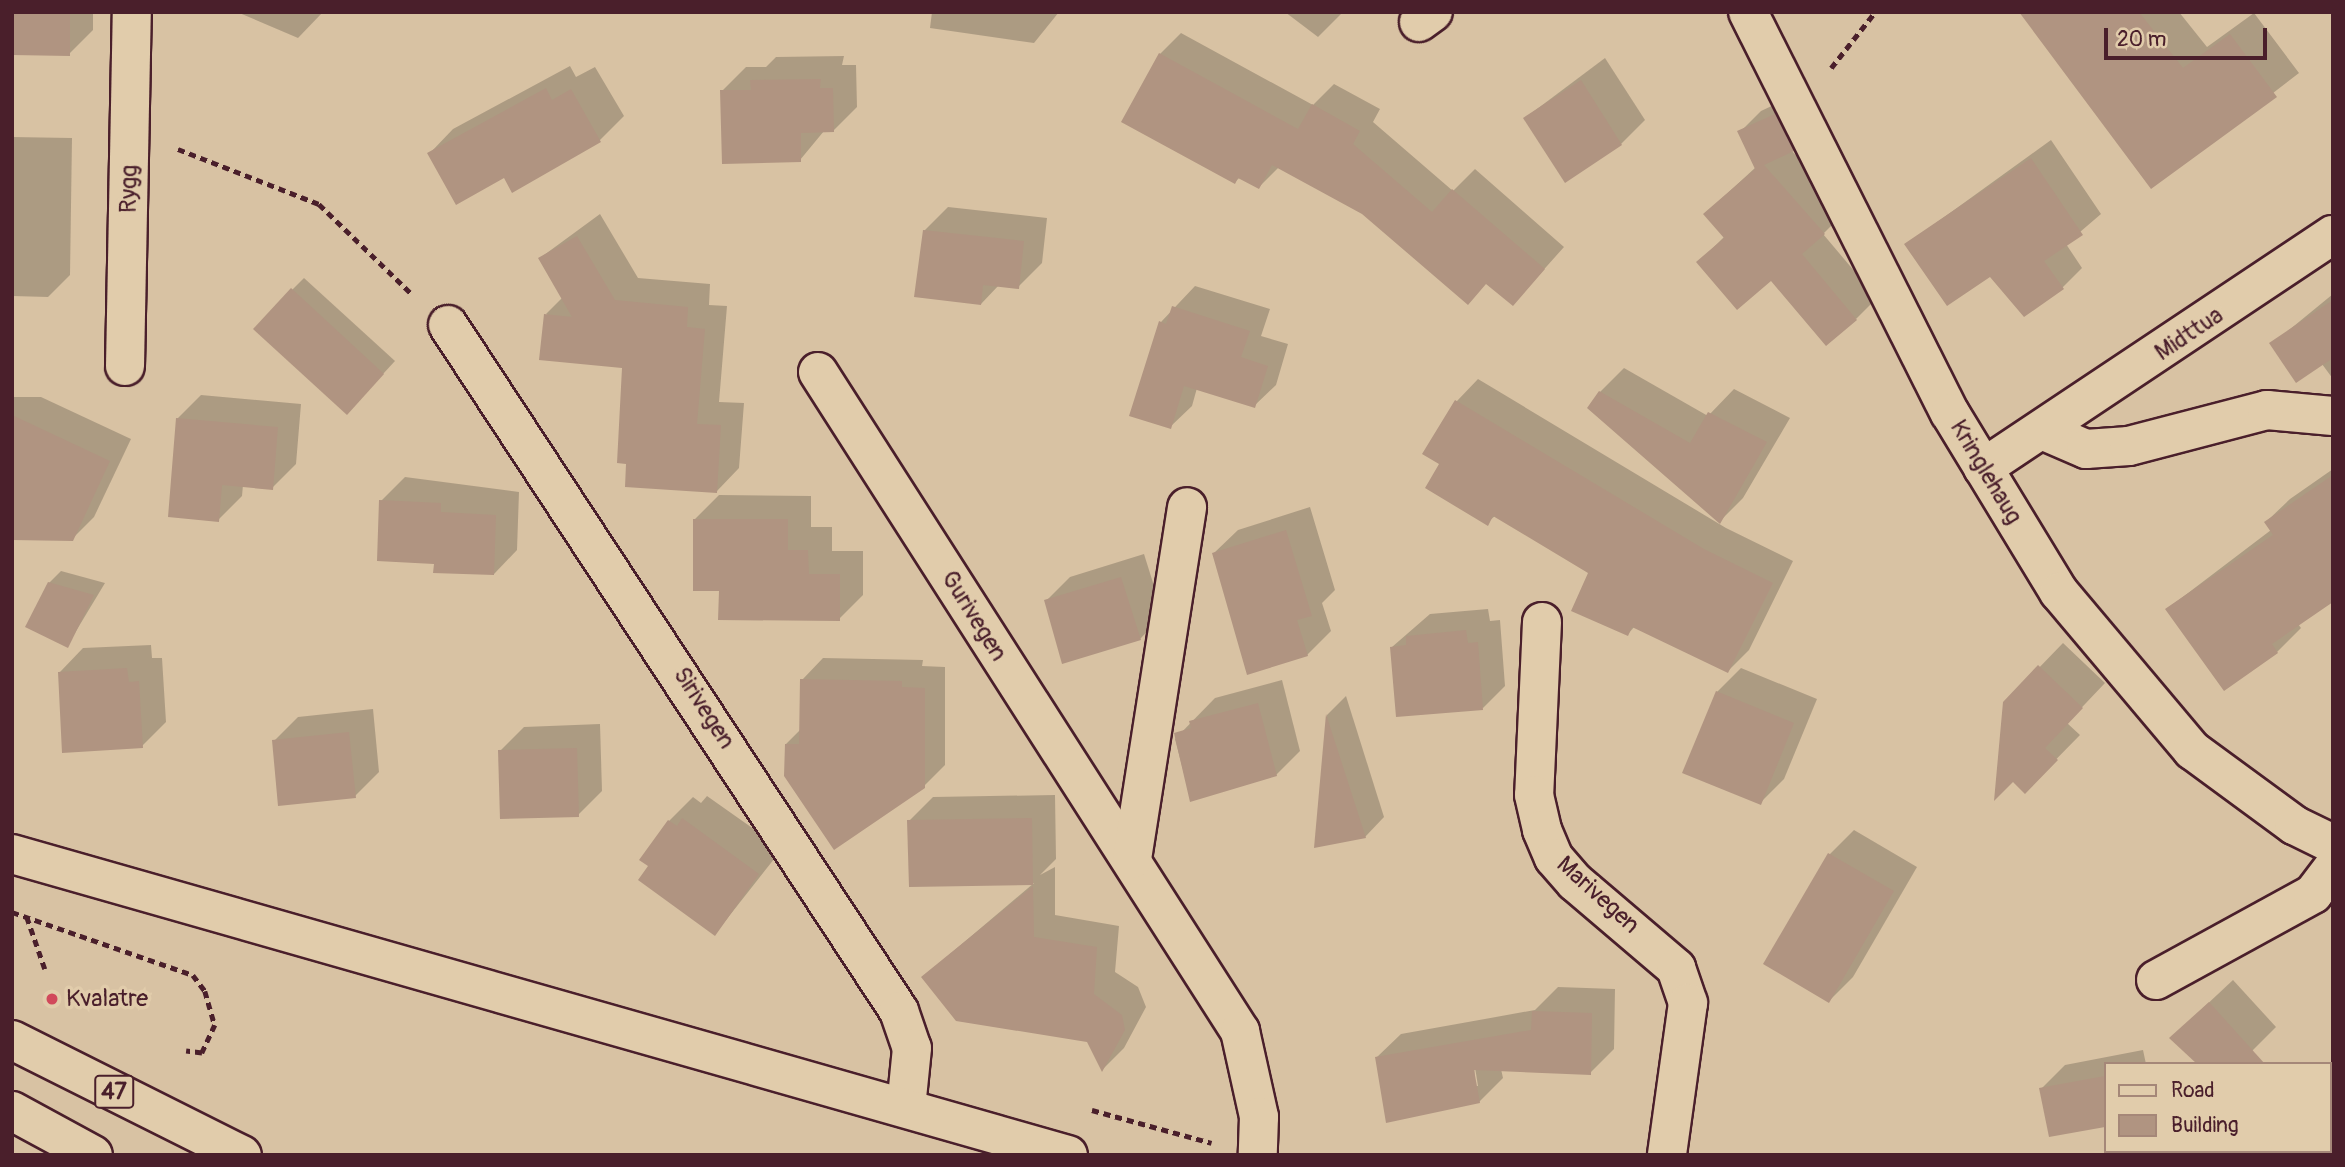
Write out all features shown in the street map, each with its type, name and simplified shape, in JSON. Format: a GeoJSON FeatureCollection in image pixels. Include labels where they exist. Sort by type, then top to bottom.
{"type":"FeatureCollection","features":[{"type":"Feature","properties":{"kind":"street","name":"Rygg"},"geometry":{"type":"LineString","coordinates":[[125,366],[132,12]]}},
{"type":"Feature","properties":{"kind":"street","name":"Kringlehaug"},"geometry":{"type":"LineString","coordinates":[[1748,12],[1800,107],[1983,468],[2059,592],[2192,750],[2294,825],[2333,844]]}},
{"type":"Feature","properties":{"kind":"street","name":"Midttua"},"geometry":{"type":"LineString","coordinates":[[1983,468],[2333,235]]}},
{"type":"Feature","properties":{"kind":"street","name":"Sirivegen"},"geometry":{"type":"LineString","coordinates":[[448,325],[899,1011],[912,1048],[906,1108]]}},
{"type":"Feature","properties":{"kind":"street","name":"Gurivegen"},"geometry":{"type":"LineString","coordinates":[[818,372],[1240,1031],[1259,1116],[1258,1155]]}},
{"type":"Feature","properties":{"kind":"street"},"geometry":{"type":"LineString","coordinates":[[2042,429],[2086,449],[2129,446],[2267,410],[2333,416]]}},
{"type":"Feature","properties":{"kind":"street"},"geometry":{"type":"LineString","coordinates":[[1132,859],[1186,507]]}},
{"type":"Feature","properties":{"kind":"street","name":"Marivegen"},"geometry":{"type":"LineString","coordinates":[[1542,622],[1534,794],[1542,830],[1554,858],[1576,882],[1676,968],[1688,1003],[1667,1155]]}},
{"type":"Feature","properties":{"kind":"street"},"geometry":{"type":"LineString","coordinates":[[12,854],[1068,1155]]}},
{"type":"Feature","properties":{"kind":"street"},"geometry":{"type":"LineString","coordinates":[[2155,980],[2302,901],[2333,867]]}},
{"type":"Feature","properties":{"kind":"street","name":"47"},"geometry":{"type":"LineString","coordinates":[[12,1040],[243,1155]]}},
{"type":"Feature","properties":{"kind":"street"},"geometry":{"type":"LineString","coordinates":[[12,1111],[93,1155]]}},
{"type":"Feature","properties":{"kind":"path"},"geometry":{"type":"LineString","coordinates":[[1800,107],[1875,12]]}},
{"type":"Feature","properties":{"kind":"path"},"geometry":{"type":"LineString","coordinates":[[130,136],[206,157],[318,204],[448,325]]}},
{"type":"Feature","properties":{"kind":"path"},"geometry":{"type":"LineString","coordinates":[[12,912],[59,926],[193,975],[205,991],[215,1025],[202,1053],[186,1051]]}},
{"type":"Feature","properties":{"kind":"path"},"geometry":{"type":"LineString","coordinates":[[27,917],[45,969]]}},
{"type":"Feature","properties":{"kind":"building"},"geometry":{"type":"Polygon","coordinates":[[[12,12],[70,12],[70,56],[12,55],[12,12]]]}},
{"type":"Feature","properties":{"kind":"building"},"geometry":{"type":"Polygon","coordinates":[[[2019,12],[2139,12],[2183,68],[2230,34],[2277,97],[2151,189],[2019,12]]]}},
{"type":"Feature","properties":{"kind":"building"},"geometry":{"type":"Polygon","coordinates":[[[1159,53],[1298,129],[1312,104],[1360,131],[1353,144],[1432,212],[1452,189],[1545,269],[1513,306],[1486,284],[1468,305],[1362,214],[1272,165],[1259,189],[1238,178],[1235,184],[1121,122],[1159,53]]]}},
{"type":"Feature","properties":{"kind":"building"},"geometry":{"type":"Polygon","coordinates":[[[821,79],[820,88],[833,88],[834,132],[801,133],[801,162],[722,164],[720,90],[751,90],[750,80],[821,79]]]}},
{"type":"Feature","properties":{"kind":"building"},"geometry":{"type":"Polygon","coordinates":[[[1581,80],[1622,145],[1565,183],[1523,118],[1581,80]]]}},
{"type":"Feature","properties":{"kind":"building"},"geometry":{"type":"Polygon","coordinates":[[[546,88],[552,100],[571,89],[601,142],[512,193],[504,178],[456,205],[427,153],[546,88]]]}},
{"type":"Feature","properties":{"kind":"building"},"geometry":{"type":"Polygon","coordinates":[[[1775,114],[1794,151],[1764,165],[1825,234],[1802,254],[1857,320],[1826,346],[1771,281],[1737,310],[1696,262],[1724,238],[1703,214],[1755,169],[1737,131],[1775,114]]]}},
{"type":"Feature","properties":{"kind":"building"},"geometry":{"type":"Polygon","coordinates":[[[2031,158],[2083,235],[2044,261],[2064,289],[2024,317],[1990,277],[1947,306],[1904,244],[2031,158]]]}},
{"type":"Feature","properties":{"kind":"building"},"geometry":{"type":"Polygon","coordinates":[[[923,230],[1024,241],[1019,289],[983,285],[981,305],[914,297],[923,230]]]}},
{"type":"Feature","properties":{"kind":"building"},"geometry":{"type":"Polygon","coordinates":[[[577,236],[615,300],[688,307],[687,327],[705,329],[697,424],[721,425],[717,493],[625,487],[626,464],[617,463],[622,368],[539,360],[544,314],[572,317],[538,258],[577,236]]]}},
{"type":"Feature","properties":{"kind":"building"},"geometry":{"type":"Polygon","coordinates":[[[291,288],[384,374],[347,415],[253,329],[291,288]]]}},
{"type":"Feature","properties":{"kind":"building"},"geometry":{"type":"Polygon","coordinates":[[[2333,300],[2333,358],[2296,383],[2269,343],[2333,300]]]}},
{"type":"Feature","properties":{"kind":"building"},"geometry":{"type":"Polygon","coordinates":[[[1172,306],[1250,331],[1241,357],[1268,366],[1255,408],[1184,386],[1171,429],[1129,416],[1159,321],[1166,324],[1172,306]]]}},
{"type":"Feature","properties":{"kind":"building"},"geometry":{"type":"Polygon","coordinates":[[[1599,391],[1690,443],[1708,412],[1767,442],[1720,524],[1587,408],[1599,391]]]}},
{"type":"Feature","properties":{"kind":"building"},"geometry":{"type":"Polygon","coordinates":[[[1455,400],[1704,549],[1773,583],[1728,673],[1632,627],[1628,636],[1571,611],[1588,573],[1493,516],[1488,526],[1425,488],[1439,464],[1422,454],[1455,400]]]}},
{"type":"Feature","properties":{"kind":"building"},"geometry":{"type":"Polygon","coordinates":[[[12,415],[110,461],[73,541],[12,540],[12,415]]]}},
{"type":"Feature","properties":{"kind":"building"},"geometry":{"type":"Polygon","coordinates":[[[176,418],[278,427],[273,490],[222,485],[219,522],[168,517],[176,418]]]}},
{"type":"Feature","properties":{"kind":"building"},"geometry":{"type":"Polygon","coordinates":[[[2333,475],[2333,602],[2272,644],[2278,653],[2224,691],[2165,609],[2273,535],[2264,522],[2333,475]]]}},
{"type":"Feature","properties":{"kind":"building"},"geometry":{"type":"Polygon","coordinates":[[[379,500],[441,503],[441,512],[496,515],[494,575],[433,573],[434,564],[377,561],[379,500]]]}},
{"type":"Feature","properties":{"kind":"building"},"geometry":{"type":"Polygon","coordinates":[[[693,519],[788,519],[788,550],[808,550],[809,574],[840,574],[840,621],[718,620],[719,591],[693,591],[693,519]]]}},
{"type":"Feature","properties":{"kind":"building"},"geometry":{"type":"Polygon","coordinates":[[[1286,530],[1312,616],[1297,620],[1308,656],[1247,675],[1212,553],[1286,530]]]}},
{"type":"Feature","properties":{"kind":"building"},"geometry":{"type":"Polygon","coordinates":[[[1121,577],[1141,640],[1062,664],[1044,600],[1121,577]]]}},
{"type":"Feature","properties":{"kind":"building"},"geometry":{"type":"Polygon","coordinates":[[[48,582],[94,595],[68,648],[25,627],[48,582]]]}},
{"type":"Feature","properties":{"kind":"building"},"geometry":{"type":"Polygon","coordinates":[[[1466,630],[1468,643],[1478,642],[1483,710],[1396,717],[1390,647],[1406,645],[1406,636],[1466,630]]]}},
{"type":"Feature","properties":{"kind":"building"},"geometry":{"type":"Polygon","coordinates":[[[2038,665],[2083,708],[2045,748],[2058,760],[2025,794],[2013,782],[1994,801],[2003,702],[2038,665]]]}},
{"type":"Feature","properties":{"kind":"building"},"geometry":{"type":"Polygon","coordinates":[[[127,668],[129,682],[139,681],[143,748],[62,753],[58,672],[127,668]]]}},
{"type":"Feature","properties":{"kind":"building"},"geometry":{"type":"Polygon","coordinates":[[[800,679],[902,681],[902,687],[925,688],[925,788],[834,850],[784,776],[785,744],[799,744],[800,679]]]}},
{"type":"Feature","properties":{"kind":"building"},"geometry":{"type":"Polygon","coordinates":[[[1716,691],[1794,723],[1761,805],[1682,773],[1716,691]]]}},
{"type":"Feature","properties":{"kind":"building"},"geometry":{"type":"Polygon","coordinates":[[[1258,703],[1277,776],[1190,802],[1174,733],[1191,728],[1189,721],[1258,703]]]}},
{"type":"Feature","properties":{"kind":"building"},"geometry":{"type":"Polygon","coordinates":[[[1326,714],[1366,838],[1314,848],[1326,714]]]}},
{"type":"Feature","properties":{"kind":"building"},"geometry":{"type":"Polygon","coordinates":[[[349,732],[356,798],[278,806],[272,740],[349,732]]]}},
{"type":"Feature","properties":{"kind":"building"},"geometry":{"type":"Polygon","coordinates":[[[577,748],[579,817],[500,819],[498,750],[577,748]]]}},
{"type":"Feature","properties":{"kind":"building"},"geometry":{"type":"Polygon","coordinates":[[[682,818],[759,874],[715,936],[638,880],[648,866],[639,860],[668,820],[677,826],[682,818]]]}},
{"type":"Feature","properties":{"kind":"building"},"geometry":{"type":"Polygon","coordinates":[[[1032,818],[1033,885],[909,887],[907,820],[1032,818]]]}},
{"type":"Feature","properties":{"kind":"building"},"geometry":{"type":"Polygon","coordinates":[[[1828,853],[1894,891],[1829,1003],[1763,964],[1828,853]]]}},
{"type":"Feature","properties":{"kind":"building"},"geometry":{"type":"Polygon","coordinates":[[[1033,886],[1034,937],[1097,947],[1094,994],[1122,1015],[1125,1030],[1102,1072],[1087,1042],[956,1021],[921,977],[1033,886]]]}},
{"type":"Feature","properties":{"kind":"building"},"geometry":{"type":"Polygon","coordinates":[[[2209,1002],[2263,1062],[2195,1062],[2169,1038],[2209,1002]]]}},
{"type":"Feature","properties":{"kind":"building"},"geometry":{"type":"Polygon","coordinates":[[[1532,1011],[1592,1013],[1591,1075],[1474,1070],[1480,1103],[1386,1123],[1375,1057],[1531,1030],[1532,1011]]]}},
{"type":"Feature","properties":{"kind":"building"},"geometry":{"type":"Polygon","coordinates":[[[2104,1076],[2104,1127],[2049,1137],[2039,1088],[2104,1076]]]}},
{"type":"Feature","properties":{"kind":"place","name":"Kvalatre"},"geometry":{"type":"Point","coordinates":[52,999]}}]}
